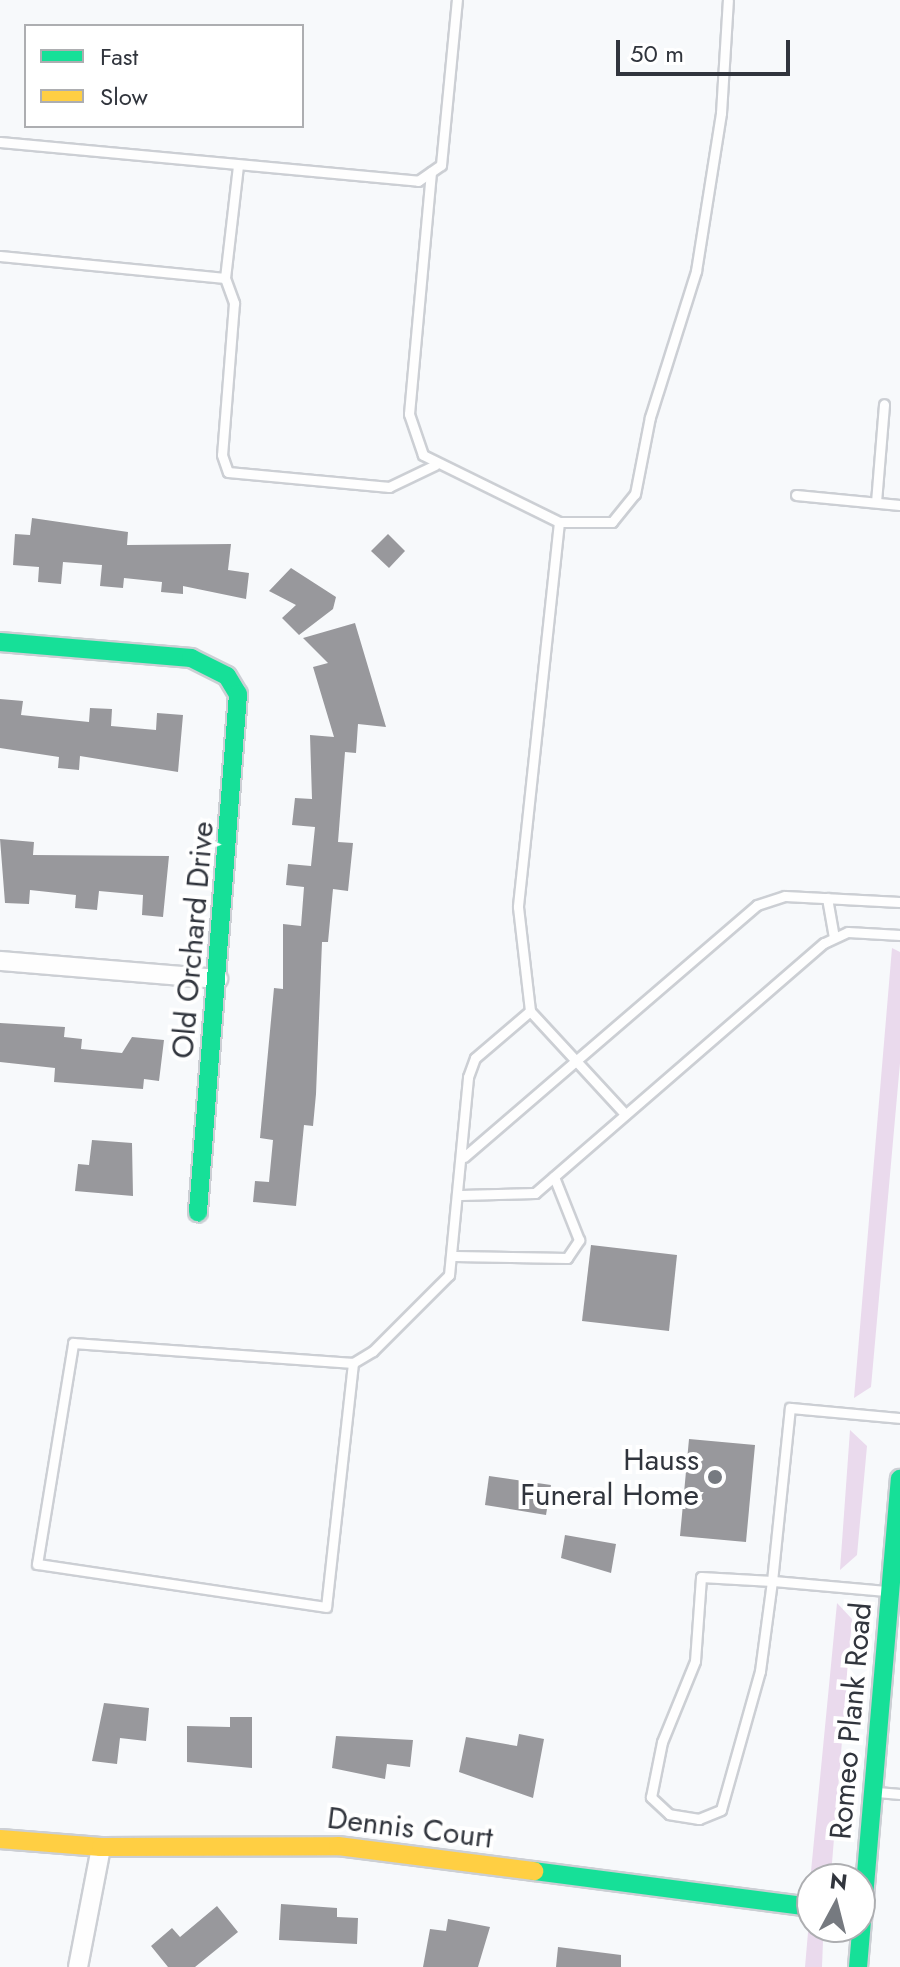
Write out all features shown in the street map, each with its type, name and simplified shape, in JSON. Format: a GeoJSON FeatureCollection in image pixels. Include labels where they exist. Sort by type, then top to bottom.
{"type":"FeatureCollection","features":[{"type":"Feature","properties":{"kind":"street","name":"Old Orchard Drive"},"geometry":{"type":"LineString","coordinates":[[0,642],[191,658],[227,676],[241,714],[198,1212]]}},
{"type":"Feature","properties":{"kind":"street"},"geometry":{"type":"LineString","coordinates":[[0,961],[218,979]]}},
{"type":"Feature","properties":{"kind":"street","name":"Romeo Plank Road"},"geometry":{"type":"LineString","coordinates":[[866,1863],[900,1479]]}},
{"type":"Feature","properties":{"kind":"street","name":"Dennis Court"},"geometry":{"type":"LineString","coordinates":[[0,1839],[101,1847],[338,1846],[796,1905]]}},
{"type":"Feature","properties":{"kind":"street"},"geometry":{"type":"LineString","coordinates":[[78,1967],[90,1876],[101,1847]]}},
{"type":"Feature","properties":{"kind":"street","name":"Romeo Plank Road"},"geometry":{"type":"LineString","coordinates":[[858,1967],[859,1943]]}},
{"type":"Feature","properties":{"kind":"lane"},"geometry":{"type":"LineString","coordinates":[[0,142],[418,181],[441,165],[457,0]]}},
{"type":"Feature","properties":{"kind":"lane"},"geometry":{"type":"LineString","coordinates":[[431,172],[409,414],[423,455],[435,465],[559,522],[612,522],[635,494],[650,417],[696,271],[721,113],[728,0]]}},
{"type":"Feature","properties":{"kind":"lane"},"geometry":{"type":"LineString","coordinates":[[238,165],[225,278],[234,303],[222,455],[228,472],[389,487],[435,465]]}},
{"type":"Feature","properties":{"kind":"lane"},"geometry":{"type":"LineString","coordinates":[[0,256],[225,278]]}},
{"type":"Feature","properties":{"kind":"lane"},"geometry":{"type":"LineString","coordinates":[[876,502],[884,404]]}},
{"type":"Feature","properties":{"kind":"lane"},"geometry":{"type":"LineString","coordinates":[[796,495],[900,505]]}},
{"type":"Feature","properties":{"kind":"lane"},"geometry":{"type":"LineString","coordinates":[[559,522],[518,907],[530,1011],[625,1114]]}},
{"type":"Feature","properties":{"kind":"lane"},"geometry":{"type":"LineString","coordinates":[[464,1157],[757,905],[785,896],[900,902]]}},
{"type":"Feature","properties":{"kind":"lane"},"geometry":{"type":"LineString","coordinates":[[827,898],[834,936]]}},
{"type":"Feature","properties":{"kind":"lane"},"geometry":{"type":"LineString","coordinates":[[461,1195],[514,1199],[554,1177],[834,936],[900,935]]}},
{"type":"Feature","properties":{"kind":"lane"},"geometry":{"type":"LineString","coordinates":[[353,1363],[73,1343],[37,1564],[326,1607],[353,1363],[438,1290],[455,1256],[475,1058],[530,1011]]}},
{"type":"Feature","properties":{"kind":"lane"},"geometry":{"type":"LineString","coordinates":[[455,1256],[567,1258],[579,1240],[554,1177]]}},
{"type":"Feature","properties":{"kind":"lane"},"geometry":{"type":"LineString","coordinates":[[890,1592],[772,1581],[701,1577],[695,1661],[662,1742],[651,1797],[669,1814],[699,1819],[721,1810],[760,1671],[772,1581],[790,1408],[900,1418]]}},
{"type":"Feature","properties":{"kind":"lane"},"geometry":{"type":"LineString","coordinates":[[874,1791],[900,1794]]}},
{"type":"Feature","properties":{"kind":"shaded area"},"geometry":{"type":"Polygon","coordinates":[[[892,948],[900,952],[900,1063],[871,1387],[854,1398],[892,948]]]}},
{"type":"Feature","properties":{"kind":"shaded area"},"geometry":{"type":"Polygon","coordinates":[[[850,1430],[867,1446],[857,1555],[840,1570],[850,1430]]]}},
{"type":"Feature","properties":{"kind":"shaded area"},"geometry":{"type":"Polygon","coordinates":[[[837,1603],[852,1619],[832,1863],[812,1863],[837,1603]]]}},
{"type":"Feature","properties":{"kind":"shaded area"},"geometry":{"type":"Polygon","coordinates":[[[807,1943],[823,1943],[822,1967],[805,1967],[807,1943]]]}},
{"type":"Feature","properties":{"kind":"building"},"geometry":{"type":"Polygon","coordinates":[[[32,518],[128,532],[127,545],[231,544],[228,570],[249,573],[246,599],[183,586],[183,594],[161,592],[162,582],[124,578],[123,588],[100,586],[102,565],[63,562],[61,584],[38,582],[39,567],[13,565],[15,534],[30,535],[32,518]]]}},
{"type":"Feature","properties":{"kind":"building"},"geometry":{"type":"Polygon","coordinates":[[[388,534],[405,551],[389,568],[371,551],[388,534]]]}},
{"type":"Feature","properties":{"kind":"building"},"geometry":{"type":"Polygon","coordinates":[[[291,568],[336,597],[333,609],[299,635],[282,618],[296,605],[269,591],[291,568]]]}},
{"type":"Feature","properties":{"kind":"building"},"geometry":{"type":"Polygon","coordinates":[[[355,623],[386,727],[358,724],[356,753],[345,752],[338,842],[353,843],[348,891],[333,889],[328,942],[322,942],[313,1126],[304,1125],[296,1206],[253,1202],[255,1181],[269,1182],[273,1140],[260,1138],[274,988],[283,989],[283,924],[301,926],[304,887],[286,885],[288,864],[311,866],[315,827],[292,825],[295,798],[312,799],[310,735],[334,737],[313,667],[328,663],[303,638],[355,623]]]}},
{"type":"Feature","properties":{"kind":"building"},"geometry":{"type":"Polygon","coordinates":[[[0,699],[23,701],[21,715],[89,722],[90,708],[112,709],[111,726],[156,730],[157,713],[183,715],[178,772],[80,756],[79,770],[58,768],[59,757],[0,748],[0,699]]]}},
{"type":"Feature","properties":{"kind":"building"},"geometry":{"type":"Polygon","coordinates":[[[0,839],[34,842],[33,855],[169,856],[163,917],[142,915],[143,895],[99,891],[97,910],[75,908],[76,895],[30,890],[29,904],[5,903],[0,839]]]}},
{"type":"Feature","properties":{"kind":"building"},"geometry":{"type":"Polygon","coordinates":[[[0,1023],[65,1027],[64,1037],[82,1039],[81,1049],[122,1053],[132,1037],[164,1040],[159,1081],[144,1079],[143,1089],[54,1082],[55,1068],[0,1062],[0,1023]]]}},
{"type":"Feature","properties":{"kind":"building"},"geometry":{"type":"Polygon","coordinates":[[[92,1140],[132,1143],[133,1196],[75,1191],[78,1164],[89,1165],[92,1140]]]}},
{"type":"Feature","properties":{"kind":"building"},"geometry":{"type":"Polygon","coordinates":[[[591,1245],[677,1255],[669,1331],[582,1321],[591,1245]]]}},
{"type":"Feature","properties":{"kind":"building"},"geometry":{"type":"Polygon","coordinates":[[[689,1439],[755,1445],[746,1542],[680,1536],[689,1439]]]}},
{"type":"Feature","properties":{"kind":"building"},"geometry":{"type":"Polygon","coordinates":[[[489,1476],[551,1485],[546,1515],[485,1505],[489,1476]]]}},
{"type":"Feature","properties":{"kind":"building"},"geometry":{"type":"Polygon","coordinates":[[[565,1535],[616,1544],[611,1573],[561,1558],[565,1535]]]}},
{"type":"Feature","properties":{"kind":"building"},"geometry":{"type":"Polygon","coordinates":[[[104,1703],[149,1708],[146,1741],[120,1738],[117,1764],[92,1761],[104,1703]]]}},
{"type":"Feature","properties":{"kind":"building"},"geometry":{"type":"Polygon","coordinates":[[[230,1717],[252,1717],[252,1768],[187,1762],[187,1726],[230,1727],[230,1717]]]}},
{"type":"Feature","properties":{"kind":"building"},"geometry":{"type":"Polygon","coordinates":[[[519,1734],[544,1739],[533,1798],[459,1772],[466,1737],[517,1746],[519,1734]]]}},
{"type":"Feature","properties":{"kind":"building"},"geometry":{"type":"Polygon","coordinates":[[[336,1736],[413,1740],[410,1767],[387,1764],[385,1779],[332,1768],[336,1736]]]}},
{"type":"Feature","properties":{"kind":"building"},"geometry":{"type":"Polygon","coordinates":[[[281,1904],[337,1908],[337,1917],[358,1918],[357,1944],[279,1940],[281,1904]]]}},
{"type":"Feature","properties":{"kind":"building"},"geometry":{"type":"Polygon","coordinates":[[[217,1906],[238,1932],[195,1967],[168,1967],[151,1946],[172,1928],[180,1937],[217,1906]]]}},
{"type":"Feature","properties":{"kind":"building"},"geometry":{"type":"Polygon","coordinates":[[[448,1919],[490,1927],[478,1967],[423,1967],[430,1929],[446,1931],[448,1919]]]}},
{"type":"Feature","properties":{"kind":"building"},"geometry":{"type":"Polygon","coordinates":[[[558,1947],[621,1955],[621,1967],[556,1967],[558,1947]]]}},
{"type":"Feature","properties":{"kind":"traffic: fast"},"geometry":{"type":"LineString","coordinates":[[0,642],[191,658],[227,676],[238,694],[198,1212]]}},
{"type":"Feature","properties":{"kind":"traffic: fast"},"geometry":{"type":"LineString","coordinates":[[858,1967],[900,1479]]}},
{"type":"Feature","properties":{"kind":"traffic: fast"},"geometry":{"type":"LineString","coordinates":[[534,1871],[796,1905]]}},
{"type":"Feature","properties":{"kind":"traffic: slow"},"geometry":{"type":"LineString","coordinates":[[0,1839],[101,1847],[338,1846],[534,1871]]}},
{"type":"Feature","properties":{"kind":"place","name":"Hauss Funeral Home"},"geometry":{"type":"Point","coordinates":[715,1477]}}]}
